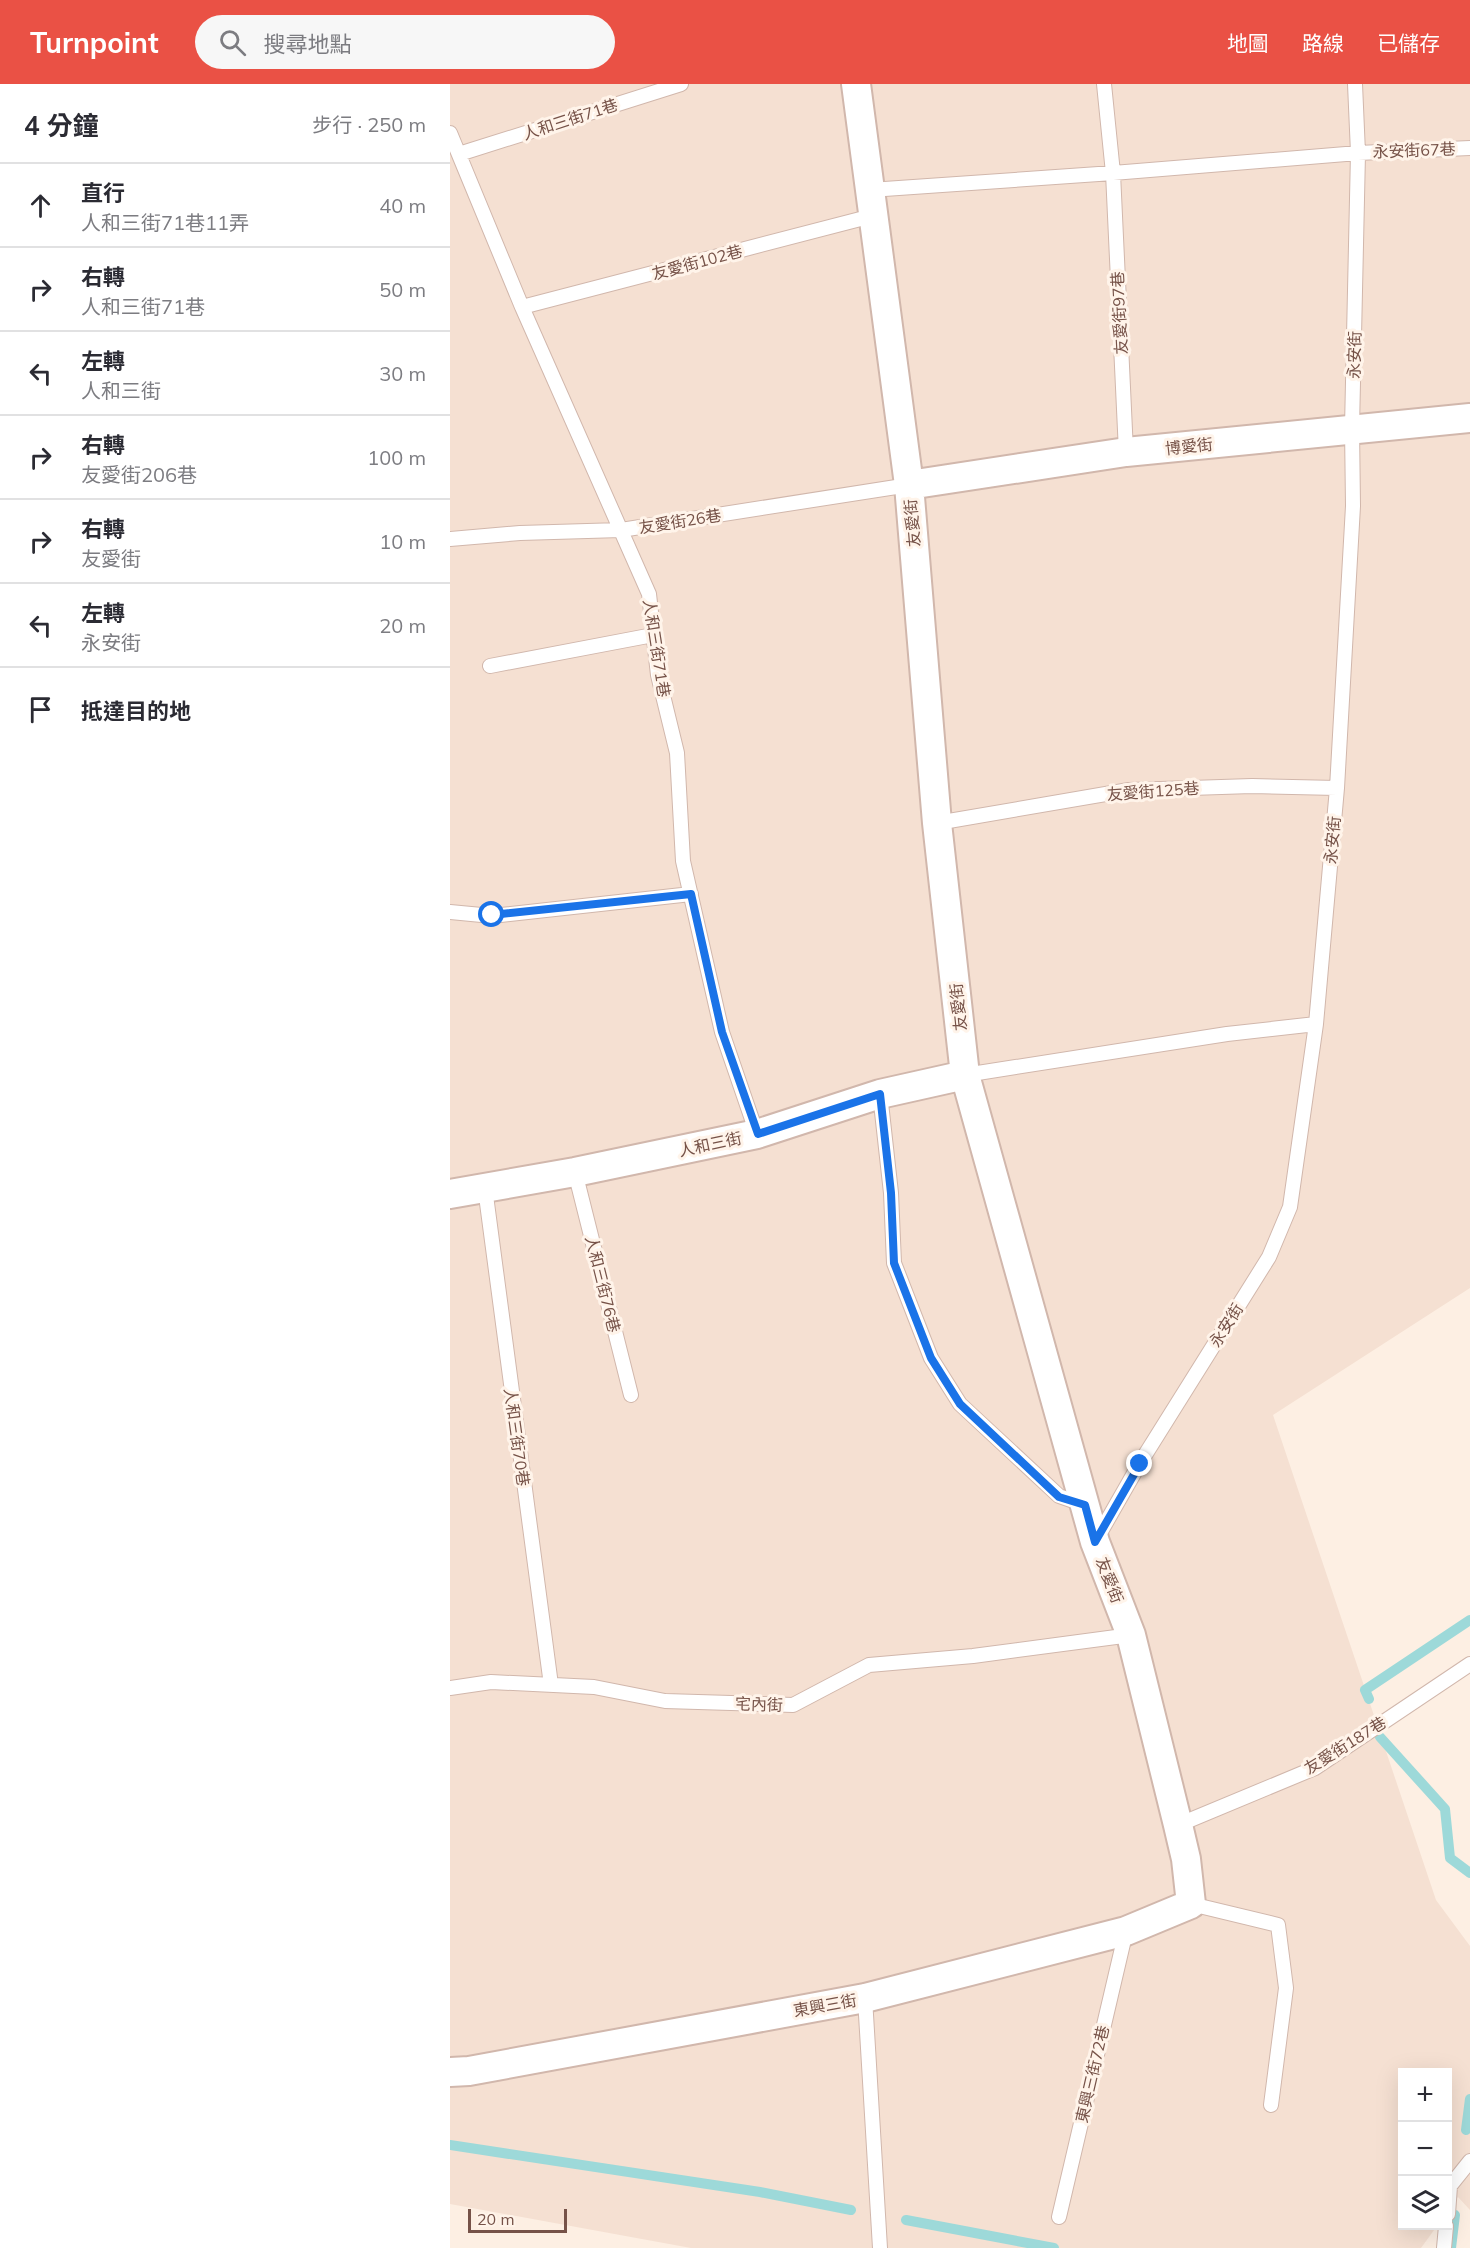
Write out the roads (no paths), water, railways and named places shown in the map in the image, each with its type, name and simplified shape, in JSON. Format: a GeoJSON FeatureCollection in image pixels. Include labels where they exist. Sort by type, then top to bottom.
{"type":"FeatureCollection","features":[{"type":"Feature","properties":{"kind":"street","name":"友愛街"},"geometry":{"type":"LineString","coordinates":[[856,84],[909,484],[937,822],[965,1075],[1095,1542],[1131,1635],[1186,1859],[1191,1904]]}},
{"type":"Feature","properties":{"kind":"street","name":"博愛街"},"geometry":{"type":"LineString","coordinates":[[909,484],[1126,452],[1470,418]]}},
{"type":"Feature","properties":{"kind":"street","name":"人和三街"},"geometry":{"type":"LineString","coordinates":[[450,1194],[575,1172],[758,1134],[880,1094],[965,1075]]}},
{"type":"Feature","properties":{"kind":"street","name":"東興三街"},"geometry":{"type":"LineString","coordinates":[[450,2072],[469,2071],[865,1998],[1126,1932],[1191,1904]]}},
{"type":"Feature","properties":{"kind":"lane","name":"人和三街71巷"},"geometry":{"type":"LineString","coordinates":[[459,154],[681,84]]}},
{"type":"Feature","properties":{"kind":"lane","name":"友愛街97巷"},"geometry":{"type":"LineString","coordinates":[[1104,84],[1113,173],[1126,452]]}},
{"type":"Feature","properties":{"kind":"lane","name":"永安街"},"geometry":{"type":"LineString","coordinates":[[1095,1542],[1140,1464],[1269,1257],[1290,1207],[1316,1024],[1336,788],[1353,506],[1352,428],[1358,153],[1355,84]]}},
{"type":"Feature","properties":{"kind":"lane","name":"人和三街71巷"},"geometry":{"type":"LineString","coordinates":[[450,133],[522,307],[649,594],[658,675],[677,753],[683,861],[722,1032],[758,1134]]}},
{"type":"Feature","properties":{"kind":"lane","name":"永安街67巷"},"geometry":{"type":"LineString","coordinates":[[1358,153],[1470,148]]}},
{"type":"Feature","properties":{"kind":"lane"},"geometry":{"type":"LineString","coordinates":[[871,203],[1113,173],[1358,153]]}},
{"type":"Feature","properties":{"kind":"lane","name":"友愛街102巷"},"geometry":{"type":"LineString","coordinates":[[522,307],[871,203]]}},
{"type":"Feature","properties":{"kind":"lane","name":"友愛街26巷"},"geometry":{"type":"LineString","coordinates":[[450,539],[520,533],[621,530],[909,484]]}},
{"type":"Feature","properties":{"kind":"lane"},"geometry":{"type":"LineString","coordinates":[[490,666],[653,635]]}},
{"type":"Feature","properties":{"kind":"lane","name":"友愛街125巷"},"geometry":{"type":"LineString","coordinates":[[937,822],[1129,790],[1252,786],[1336,788]]}},
{"type":"Feature","properties":{"kind":"lane"},"geometry":{"type":"LineString","coordinates":[[450,912],[492,915],[691,894]]}},
{"type":"Feature","properties":{"kind":"lane"},"geometry":{"type":"LineString","coordinates":[[965,1075],[1227,1034],[1316,1024]]}},
{"type":"Feature","properties":{"kind":"lane"},"geometry":{"type":"LineString","coordinates":[[880,1094],[891,1193],[894,1263],[931,1358],[960,1404],[1059,1497],[1085,1505]]}},
{"type":"Feature","properties":{"kind":"lane","name":"人和三街76巷"},"geometry":{"type":"LineString","coordinates":[[575,1172],[631,1395]]}},
{"type":"Feature","properties":{"kind":"lane","name":"人和三街70巷"},"geometry":{"type":"LineString","coordinates":[[485,1188],[551,1685]]}},
{"type":"Feature","properties":{"kind":"lane","name":"宅內街"},"geometry":{"type":"LineString","coordinates":[[450,1688],[491,1682],[594,1687],[665,1701],[793,1705],[869,1665],[973,1656],[1131,1635]]}},
{"type":"Feature","properties":{"kind":"lane","name":"友愛街187巷"},"geometry":{"type":"LineString","coordinates":[[1178,1825],[1315,1768],[1470,1664]]}},
{"type":"Feature","properties":{"kind":"lane"},"geometry":{"type":"LineString","coordinates":[[1191,1904],[1278,1925],[1287,1988],[1271,2105]]}},
{"type":"Feature","properties":{"kind":"lane","name":"東興三街72巷"},"geometry":{"type":"LineString","coordinates":[[1059,2217],[1126,1932]]}},
{"type":"Feature","properties":{"kind":"lane"},"geometry":{"type":"LineString","coordinates":[[865,1998],[880,2248]]}},
{"type":"Feature","properties":{"kind":"lane"},"geometry":{"type":"LineString","coordinates":[[1452,2184],[1470,2161]]}},
{"type":"Feature","properties":{"kind":"lane"},"geometry":{"type":"LineString","coordinates":[[1444,2248],[1446,2230]]}},
{"type":"Feature","properties":{"kind":"waterway"},"geometry":{"type":"LineString","coordinates":[[1369,1699],[1365,1690],[1470,1620]]}},
{"type":"Feature","properties":{"kind":"waterway"},"geometry":{"type":"LineString","coordinates":[[1380,1737],[1445,1809],[1450,1858],[1470,1873]]}},
{"type":"Feature","properties":{"kind":"waterway"},"geometry":{"type":"LineString","coordinates":[[1466,2130],[1470,2099]]}},
{"type":"Feature","properties":{"kind":"waterway"},"geometry":{"type":"LineString","coordinates":[[450,2145],[760,2192],[851,2210]]}},
{"type":"Feature","properties":{"kind":"waterway"},"geometry":{"type":"LineString","coordinates":[[1451,2248],[1455,2215]]}},
{"type":"Feature","properties":{"kind":"waterway"},"geometry":{"type":"LineString","coordinates":[[906,2220],[1054,2248]]}}]}
